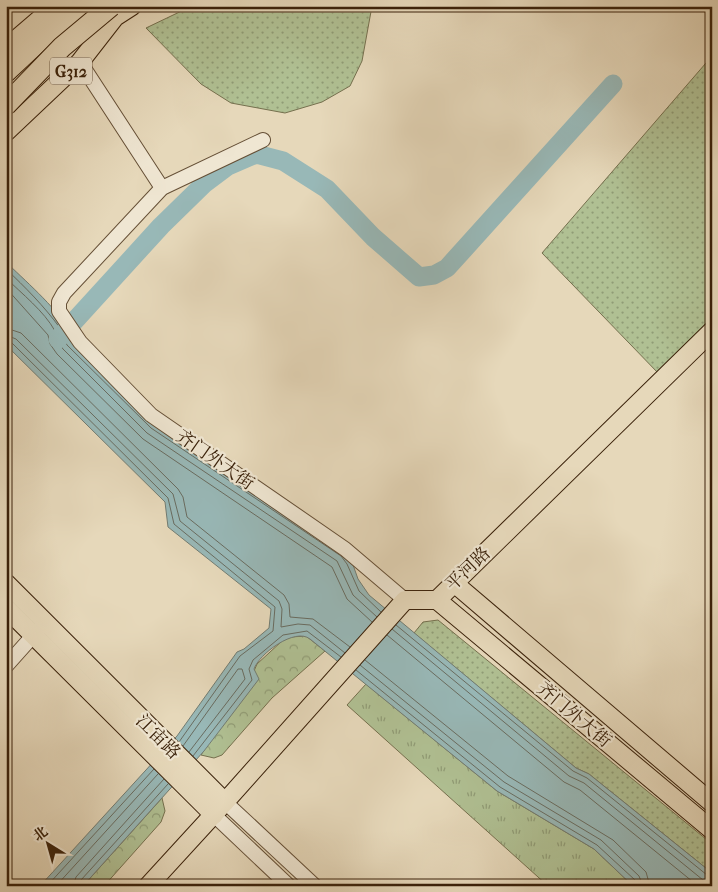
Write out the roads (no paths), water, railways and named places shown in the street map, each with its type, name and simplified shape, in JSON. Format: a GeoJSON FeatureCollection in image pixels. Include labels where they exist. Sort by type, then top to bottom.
{"type":"FeatureCollection","features":[{"type":"Feature","properties":{"kind":"highway"},"geometry":{"type":"LineString","coordinates":[[6,72],[52,29],[82,6]]}},
{"type":"Feature","properties":{"kind":"highway"},"geometry":{"type":"LineString","coordinates":[[6,105],[62,47],[111,10]]}},
{"type":"Feature","properties":{"kind":"main road"},"geometry":{"type":"LineString","coordinates":[[6,48],[55,6]]}},
{"type":"Feature","properties":{"kind":"main road","name":"G312"},"geometry":{"type":"LineString","coordinates":[[6,132],[80,62],[111,10],[132,6]]}},
{"type":"Feature","properties":{"kind":"main road","name":"平河路"},"geometry":{"type":"LineString","coordinates":[[400,606],[437,600],[712,331]]}},
{"type":"Feature","properties":{"kind":"main road","name":"江宙路"},"geometry":{"type":"LineString","coordinates":[[6,583],[44,621],[159,750]]}},
{"type":"Feature","properties":{"kind":"main road","name":"齐门外大街"},"geometry":{"type":"LineString","coordinates":[[454,583],[712,803]]}},
{"type":"Feature","properties":{"kind":"main road","name":"齐门外大街"},"geometry":{"type":"LineString","coordinates":[[437,600],[712,830]]}},
{"type":"Feature","properties":{"kind":"main road"},"geometry":{"type":"LineString","coordinates":[[148,886],[220,809],[400,606]]}},
{"type":"Feature","properties":{"kind":"main road","name":"江宙路"},"geometry":{"type":"LineString","coordinates":[[6,608],[220,809]]}},
{"type":"Feature","properties":{"kind":"street"},"geometry":{"type":"LineString","coordinates":[[80,62],[162,188],[264,140]]}},
{"type":"Feature","properties":{"kind":"street","name":"齐门外大街"},"geometry":{"type":"LineString","coordinates":[[162,188],[64,293],[59,311],[80,342],[151,415],[345,549],[400,606]]}},
{"type":"Feature","properties":{"kind":"street"},"geometry":{"type":"LineString","coordinates":[[6,666],[35,636],[44,621]]}},
{"type":"Feature","properties":{"kind":"street","name":"江宙路"},"geometry":{"type":"LineString","coordinates":[[220,809],[289,886]]}},
{"type":"Feature","properties":{"kind":"street","name":"江宙路"},"geometry":{"type":"LineString","coordinates":[[220,809],[315,886]]}},
{"type":"Feature","properties":{"kind":"water"},"geometry":{"type":"Polygon","coordinates":[[[6,262],[55,311],[66,327],[71,342],[154,424],[352,562],[358,579],[369,595],[576,768],[589,774],[712,873],[712,886],[633,886],[594,849],[497,791],[310,639],[303,636],[287,639],[263,656],[254,669],[259,679],[204,751],[83,886],[40,886],[177,736],[237,652],[244,649],[269,628],[271,609],[168,527],[165,502],[6,345],[6,262]]]}},
{"type":"Feature","properties":{"kind":"waterway"},"geometry":{"type":"LineString","coordinates":[[58,339],[161,226],[204,184],[228,166],[256,154],[283,161],[327,189],[373,237],[419,277],[434,275],[447,268],[613,84]]}}]}
